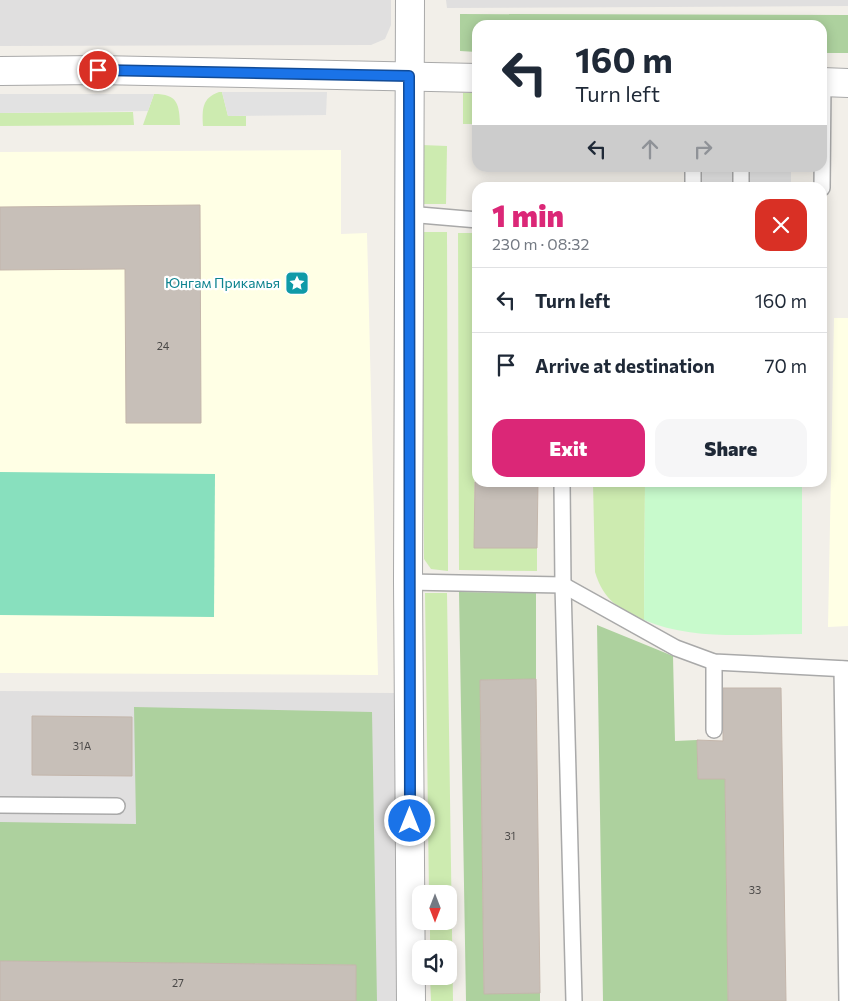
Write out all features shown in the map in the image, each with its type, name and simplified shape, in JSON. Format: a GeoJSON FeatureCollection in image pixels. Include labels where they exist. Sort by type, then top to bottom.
{"type":"FeatureCollection","features":[{"type":"Feature","properties":{"kind":"street"},"geometry":{"type":"LineString","coordinates":[[410,0],[408,214],[410,1001]]}},
{"type":"Feature","properties":{"kind":"street"},"geometry":{"type":"LineString","coordinates":[[0,71],[118,70],[472,78]]}},
{"type":"Feature","properties":{"kind":"street"},"geometry":{"type":"LineString","coordinates":[[827,82],[848,83]]}},
{"type":"Feature","properties":{"kind":"lane"},"geometry":{"type":"LineString","coordinates":[[408,214],[472,219]]}},
{"type":"Feature","properties":{"kind":"lane"},"geometry":{"type":"LineString","coordinates":[[562,487],[562,585],[574,1001]]}},
{"type":"Feature","properties":{"kind":"lane"},"geometry":{"type":"LineString","coordinates":[[408,582],[562,585],[676,648],[714,662],[845,669],[847,1001]]}},
{"type":"Feature","properties":{"kind":"lane"},"geometry":{"type":"LineString","coordinates":[[714,662],[714,730]]}},
{"type":"Feature","properties":{"kind":"lane"},"geometry":{"type":"LineString","coordinates":[[0,805],[117,806]]}},
{"type":"Feature","properties":{"kind":"shaded area"},"geometry":{"type":"Polygon","coordinates":[[[0,0],[391,0],[391,25],[385,39],[371,45],[0,46],[0,0]]]}},
{"type":"Feature","properties":{"kind":"shaded area"},"geometry":{"type":"Polygon","coordinates":[[[446,0],[848,0],[848,6],[447,8],[446,0]]]}},
{"type":"Feature","properties":{"kind":"shaded area"},"geometry":{"type":"Polygon","coordinates":[[[222,92],[327,92],[326,115],[228,116],[222,92]]]}},
{"type":"Feature","properties":{"kind":"shaded area"},"geometry":{"type":"Polygon","coordinates":[[[0,94],[154,94],[148,111],[0,113],[0,94]]]}},
{"type":"Feature","properties":{"kind":"shaded area"},"geometry":{"type":"Polygon","coordinates":[[[341,150],[341,234],[367,233],[378,675],[0,673],[0,152],[341,150]]]}},
{"type":"Feature","properties":{"kind":"shaded area"},"geometry":{"type":"Polygon","coordinates":[[[702,172],[791,172],[791,182],[702,182],[702,172]]]}},
{"type":"Feature","properties":{"kind":"shaded area"},"geometry":{"type":"Polygon","coordinates":[[[834,318],[848,318],[848,626],[828,627],[834,318]]]}},
{"type":"Feature","properties":{"kind":"shaded area"},"geometry":{"type":"Polygon","coordinates":[[[0,691],[395,693],[398,1001],[0,1001],[0,691]]]}},
{"type":"Feature","properties":{"kind":"green space"},"geometry":{"type":"Polygon","coordinates":[[[460,14],[848,15],[848,53],[827,53],[827,20],[472,20],[472,52],[460,51],[460,14]]]}},
{"type":"Feature","properties":{"kind":"green space"},"geometry":{"type":"Polygon","coordinates":[[[222,92],[228,116],[246,116],[246,126],[203,126],[204,105],[209,97],[222,92]]]}},
{"type":"Feature","properties":{"kind":"green space"},"geometry":{"type":"Polygon","coordinates":[[[463,93],[472,93],[472,124],[463,124],[463,93]]]}},
{"type":"Feature","properties":{"kind":"green space"},"geometry":{"type":"Polygon","coordinates":[[[154,94],[162,94],[173,98],[178,106],[180,125],[143,125],[154,94]]]}},
{"type":"Feature","properties":{"kind":"green space"},"geometry":{"type":"Polygon","coordinates":[[[133,112],[134,125],[0,126],[0,113],[133,112]]]}},
{"type":"Feature","properties":{"kind":"green space"},"geometry":{"type":"Polygon","coordinates":[[[422,145],[447,146],[446,204],[421,204],[422,145]]]}},
{"type":"Feature","properties":{"kind":"green space"},"geometry":{"type":"Polygon","coordinates":[[[422,232],[447,232],[448,571],[431,569],[424,559],[422,232]]]}},
{"type":"Feature","properties":{"kind":"green space"},"geometry":{"type":"Polygon","coordinates":[[[458,233],[472,233],[472,487],[475,487],[474,548],[537,548],[537,571],[459,570],[458,233]]]}},
{"type":"Feature","properties":{"kind":"green space"},"geometry":{"type":"Polygon","coordinates":[[[0,472],[215,474],[214,617],[0,615],[0,472]]]}},
{"type":"Feature","properties":{"kind":"green space"},"geometry":{"type":"Polygon","coordinates":[[[593,487],[645,487],[644,620],[627,612],[613,602],[603,590],[595,572],[593,487]]]}},
{"type":"Feature","properties":{"kind":"green space"},"geometry":{"type":"Polygon","coordinates":[[[645,487],[802,487],[802,634],[702,634],[663,627],[644,620],[645,487]]]}},
{"type":"Feature","properties":{"kind":"green space"},"geometry":{"type":"Polygon","coordinates":[[[459,592],[536,593],[536,679],[480,680],[484,993],[540,993],[540,1001],[466,1001],[459,592]]]}},
{"type":"Feature","properties":{"kind":"green space"},"geometry":{"type":"Polygon","coordinates":[[[425,593],[447,593],[451,885],[429,885],[425,593]]]}},
{"type":"Feature","properties":{"kind":"green space"},"geometry":{"type":"Polygon","coordinates":[[[597,625],[673,656],[675,741],[697,740],[698,779],[725,779],[728,1001],[603,1001],[597,625]]]}},
{"type":"Feature","properties":{"kind":"green space"},"geometry":{"type":"Polygon","coordinates":[[[134,707],[372,712],[377,1001],[356,1001],[356,965],[0,961],[0,822],[136,824],[134,707]]]}},
{"type":"Feature","properties":{"kind":"green space"},"geometry":{"type":"Polygon","coordinates":[[[430,930],[452,930],[452,940],[430,940],[430,930]]]}},
{"type":"Feature","properties":{"kind":"green space"},"geometry":{"type":"Polygon","coordinates":[[[430,985],[453,985],[453,1001],[431,1001],[430,985]]]}},
{"type":"Feature","properties":{"kind":"building"},"geometry":{"type":"Polygon","coordinates":[[[200,205],[201,423],[126,423],[125,269],[0,270],[0,207],[200,205]]]}},
{"type":"Feature","properties":{"kind":"building"},"geometry":{"type":"Polygon","coordinates":[[[475,487],[538,487],[537,548],[474,548],[475,487]]]}},
{"type":"Feature","properties":{"kind":"building"},"geometry":{"type":"Polygon","coordinates":[[[536,679],[540,993],[484,994],[480,680],[536,679]]]}},
{"type":"Feature","properties":{"kind":"building"},"geometry":{"type":"Polygon","coordinates":[[[723,688],[781,688],[786,1001],[728,1001],[725,779],[698,779],[697,740],[723,741],[723,688]]]}},
{"type":"Feature","properties":{"kind":"building"},"geometry":{"type":"Polygon","coordinates":[[[32,716],[132,717],[132,776],[32,775],[32,716]]]}},
{"type":"Feature","properties":{"kind":"building"},"geometry":{"type":"Polygon","coordinates":[[[0,961],[356,965],[356,1001],[0,1001],[0,961]]]}},
{"type":"Feature","properties":{"kind":"place","name":"Юнгам Прикамья"},"geometry":{"type":"Point","coordinates":[297,283]}},
{"type":"Feature","properties":{"kind":"route"},"geometry":{"type":"LineString","coordinates":[[98,70],[409,76],[408,582],[410,821]]}}]}
